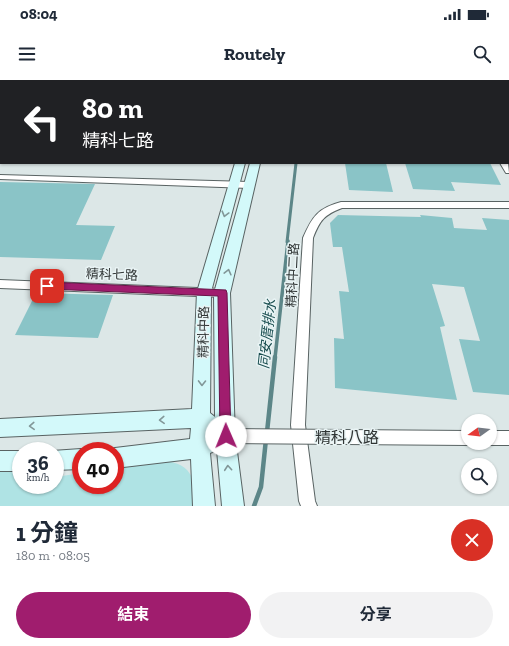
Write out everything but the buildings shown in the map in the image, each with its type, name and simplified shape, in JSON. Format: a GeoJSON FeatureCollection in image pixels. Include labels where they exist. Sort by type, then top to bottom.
{"type":"FeatureCollection","features":[{"type":"Feature","properties":{"kind":"street","name":"精科中路"},"geometry":{"type":"LineString","coordinates":[[204,506],[200,448],[204,292],[240,164]]}},
{"type":"Feature","properties":{"kind":"street","name":"精科中路"},"geometry":{"type":"LineString","coordinates":[[232,503],[226,436],[222,293],[255,164]]}},
{"type":"Feature","properties":{"kind":"street"},"geometry":{"type":"LineString","coordinates":[[0,177],[249,185]]}},
{"type":"Feature","properties":{"kind":"street","name":"精科中二路"},"geometry":{"type":"LineString","coordinates":[[309,506],[307,501],[298,425],[308,238],[316,218],[326,210],[341,205],[509,205]]}},
{"type":"Feature","properties":{"kind":"street","name":"精科七路"},"geometry":{"type":"LineString","coordinates":[[0,284],[222,293]]}},
{"type":"Feature","properties":{"kind":"street"},"geometry":{"type":"LineString","coordinates":[[0,428],[201,418],[226,436]]}},
{"type":"Feature","properties":{"kind":"street","name":"精科八路"},"geometry":{"type":"LineString","coordinates":[[124,457],[200,448],[226,436],[461,438]]}},
{"type":"Feature","properties":{"kind":"street"},"geometry":{"type":"LineString","coordinates":[[497,438],[509,438]]}},
{"type":"Feature","properties":{"kind":"street"},"geometry":{"type":"LineString","coordinates":[[0,461],[12,461]]}},
{"type":"Feature","properties":{"kind":"shaded area"},"geometry":{"type":"Polygon","coordinates":[[[166,461],[176,463],[184,467],[190,474],[194,481],[200,506],[0,506],[0,471],[12,462],[12,494],[64,494],[64,476],[72,474],[72,494],[124,494],[124,466],[145,462],[166,461]]]}},
{"type":"Feature","properties":{"kind":"waterway","name":"同安厝排水"},"geometry":{"type":"LineString","coordinates":[[287,242],[296,164]]}},
{"type":"Feature","properties":{"kind":"waterway","name":"同安厝排水"},"geometry":{"type":"LineString","coordinates":[[275,358],[288,241]]}},
{"type":"Feature","properties":{"kind":"waterway","name":"同安厝排水"},"geometry":{"type":"LineString","coordinates":[[267,432],[275,357]]}},
{"type":"Feature","properties":{"kind":"waterway","name":"同安厝排水"},"geometry":{"type":"LineString","coordinates":[[254,506],[261,487],[266,439]]}},
{"type":"Feature","properties":{"kind":"route"},"geometry":{"type":"LineString","coordinates":[[47,286],[222,293],[226,436]]}}]}
